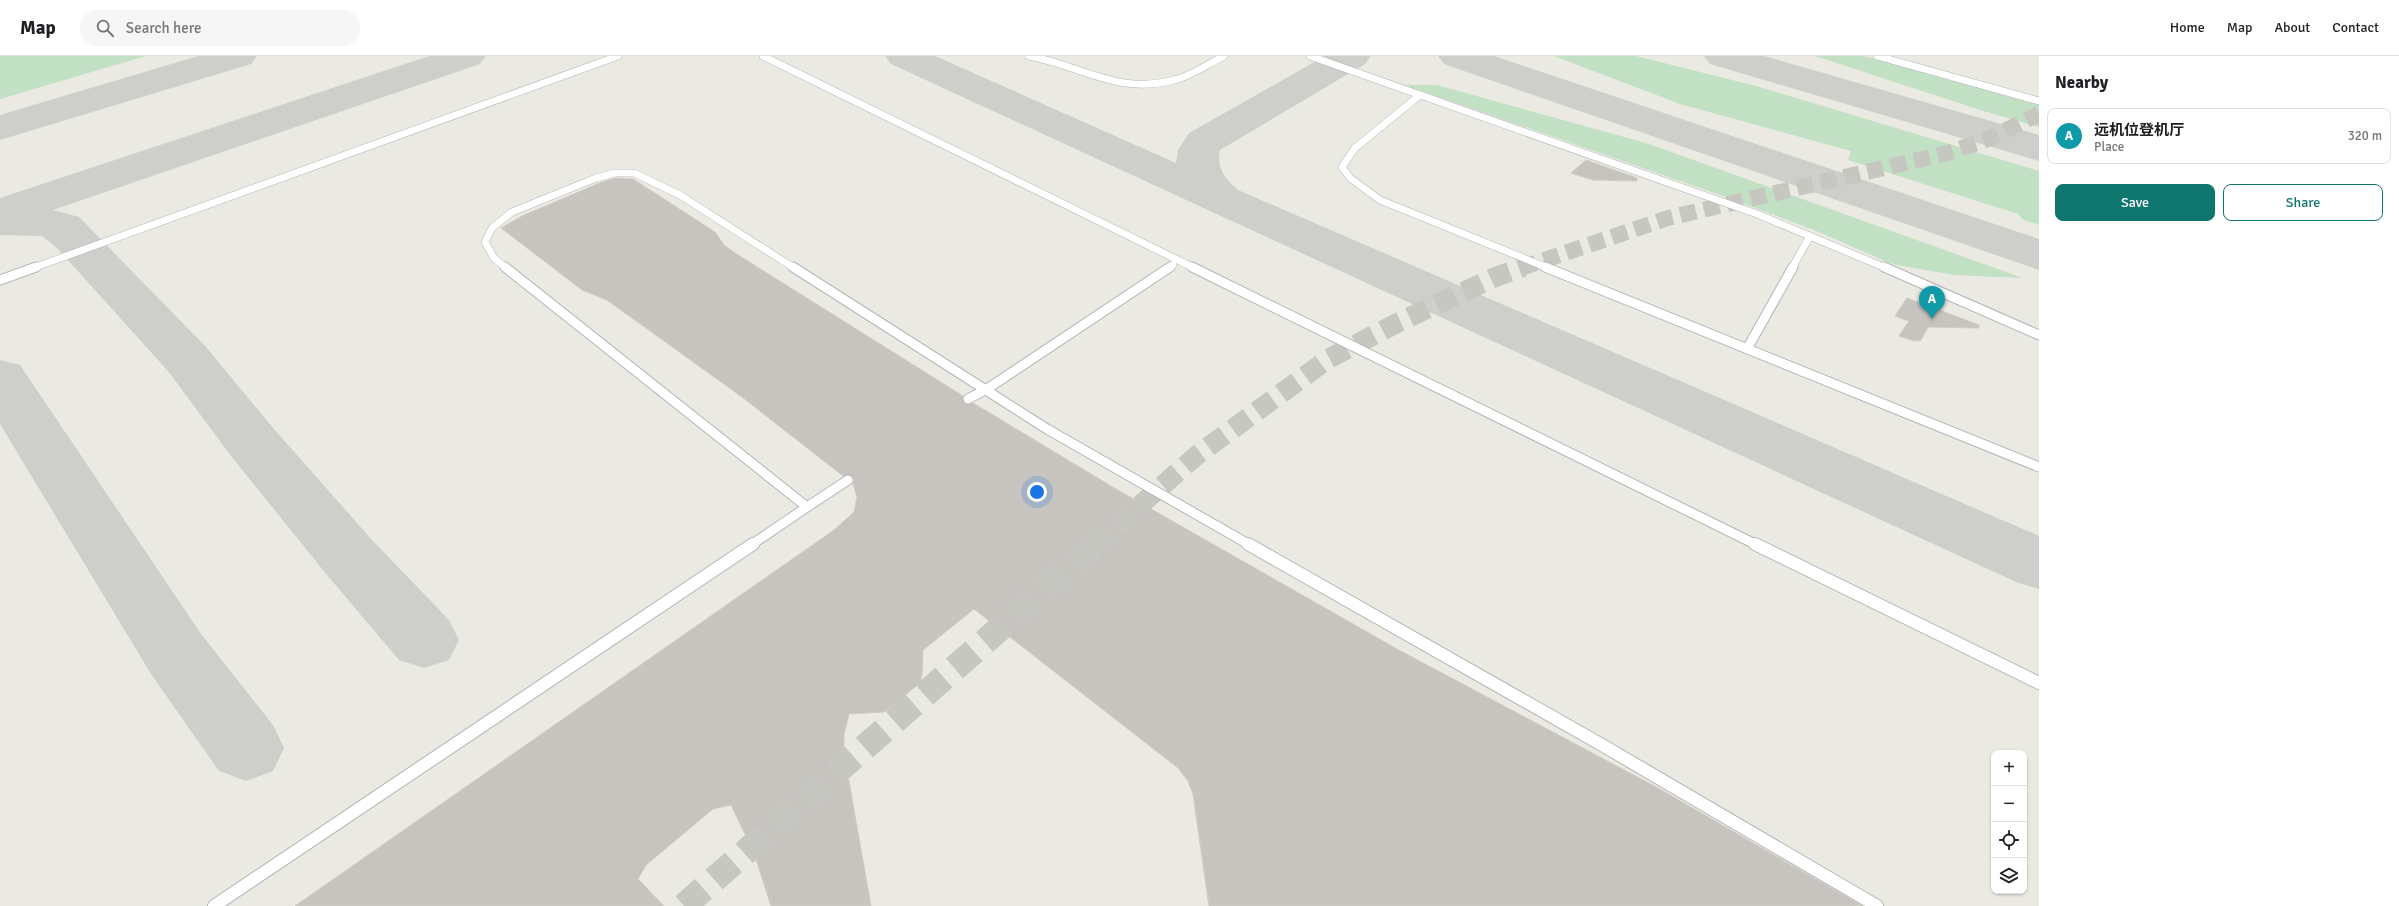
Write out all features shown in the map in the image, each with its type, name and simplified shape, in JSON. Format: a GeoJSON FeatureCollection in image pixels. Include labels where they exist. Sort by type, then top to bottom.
{"type":"FeatureCollection","features":[{"type":"Feature","properties":{"kind":"lane"},"geometry":{"type":"LineString","coordinates":[[0,280],[618,56]]}},
{"type":"Feature","properties":{"kind":"lane"},"geometry":{"type":"LineString","coordinates":[[763,56],[2039,683]]}},
{"type":"Feature","properties":{"kind":"lane"},"geometry":{"type":"LineString","coordinates":[[1029,56],[1055,61],[1111,82],[1134,85],[1175,80],[1224,56]]}},
{"type":"Feature","properties":{"kind":"lane"},"geometry":{"type":"LineString","coordinates":[[1310,56],[1660,179],[1810,236],[2039,336]]}},
{"type":"Feature","properties":{"kind":"lane"},"geometry":{"type":"LineString","coordinates":[[1878,56],[2039,100]]}},
{"type":"Feature","properties":{"kind":"lane"},"geometry":{"type":"LineString","coordinates":[[1420,95],[1355,148],[1342,167],[1350,178],[1380,200],[2039,467]]}},
{"type":"Feature","properties":{"kind":"lane"},"geometry":{"type":"LineString","coordinates":[[807,507],[494,258],[485,242],[492,228],[512,212],[596,178],[615,173],[634,173],[650,179],[680,195],[1047,429],[1602,745],[1877,906]]}},
{"type":"Feature","properties":{"kind":"lane"},"geometry":{"type":"LineString","coordinates":[[1747,349],[1810,236]]}},
{"type":"Feature","properties":{"kind":"lane"},"geometry":{"type":"LineString","coordinates":[[968,399],[1161,265]]}},
{"type":"Feature","properties":{"kind":"lane"},"geometry":{"type":"LineString","coordinates":[[983,388],[1173,265]]}},
{"type":"Feature","properties":{"kind":"lane"},"geometry":{"type":"LineString","coordinates":[[214,906],[848,480]]}},
{"type":"Feature","properties":{"kind":"green space"},"geometry":{"type":"Polygon","coordinates":[[[0,56],[146,56],[0,99],[0,56]]]}},
{"type":"Feature","properties":{"kind":"green space"},"geometry":{"type":"Polygon","coordinates":[[[1554,56],[1636,56],[1756,86],[2039,171],[2039,225],[2023,220],[2018,214],[1848,160],[1851,151],[1680,104],[1554,56]]]}},
{"type":"Feature","properties":{"kind":"green space"},"geometry":{"type":"Polygon","coordinates":[[[1815,56],[1864,56],[2039,104],[2039,127],[1980,110],[1815,56]]]}},
{"type":"Feature","properties":{"kind":"green space"},"geometry":{"type":"Polygon","coordinates":[[[1405,85],[1437,85],[1646,143],[2023,278],[1954,275],[1892,264],[1814,230],[1726,197],[1405,85]]]}},
{"type":"Feature","properties":{"kind":"building"},"geometry":{"type":"Polygon","coordinates":[[[1586,160],[1637,178],[1637,181],[1593,180],[1571,173],[1586,160]]]}},
{"type":"Feature","properties":{"kind":"building"},"geometry":{"type":"Polygon","coordinates":[[[616,178],[633,179],[715,232],[724,245],[735,253],[963,396],[965,404],[973,403],[1116,489],[1397,649],[1658,788],[1862,906],[1209,906],[1193,794],[1188,781],[1178,768],[974,609],[923,650],[922,675],[920,683],[884,712],[849,714],[844,734],[844,753],[871,906],[771,906],[754,853],[731,805],[713,809],[646,865],[638,879],[664,906],[295,906],[834,530],[854,512],[857,497],[853,484],[854,479],[851,475],[843,476],[742,397],[607,300],[582,290],[501,228],[522,216],[602,182],[616,178]]]}},
{"type":"Feature","properties":{"kind":"building"},"geometry":{"type":"Polygon","coordinates":[[[1907,298],[1979,325],[1979,328],[1928,327],[1921,340],[1914,341],[1899,336],[1909,321],[1895,316],[1907,298]]]}},
{"type":"Feature","properties":{"kind":"taxiway"},"geometry":{"type":"LineString","coordinates":[[0,128],[238,56]]}},
{"type":"Feature","properties":{"kind":"taxiway"},"geometry":{"type":"LineString","coordinates":[[0,213],[467,56]]}},
{"type":"Feature","properties":{"kind":"taxiway"},"geometry":{"type":"LineString","coordinates":[[904,56],[1222,200]]}},
{"type":"Feature","properties":{"kind":"taxiway"},"geometry":{"type":"LineString","coordinates":[[1222,200],[1210,189],[1200,174],[1197,158],[1199,150],[1204,142],[1352,56]]}},
{"type":"Feature","properties":{"kind":"taxiway"},"geometry":{"type":"LineString","coordinates":[[1457,56],[2039,255]]}},
{"type":"Feature","properties":{"kind":"taxiway"},"geometry":{"type":"LineString","coordinates":[[1723,56],[2039,148]]}},
{"type":"Feature","properties":{"kind":"taxiway"},"geometry":{"type":"LineString","coordinates":[[1222,200],[2039,564]]}},
{"type":"Feature","properties":{"kind":"taxiway"},"geometry":{"type":"LineString","coordinates":[[0,221],[43,222],[62,227],[74,238],[187,359],[235,418],[252,442],[350,558],[424,640]]}},
{"type":"Feature","properties":{"kind":"taxiway"},"geometry":{"type":"LineString","coordinates":[[0,378],[176,654],[246,748]]}},
{"type":"Feature","properties":{"kind":"tunnel"},"geometry":{"type":"LineString","coordinates":[[1521,268],[1668,218],[1948,153],[1988,139],[2039,114]]}},
{"type":"Feature","properties":{"kind":"tunnel"},"geometry":{"type":"LineString","coordinates":[[1095,545],[1196,456],[1328,359],[1399,322],[1493,278],[1523,267]]}},
{"type":"Feature","properties":{"kind":"tunnel"},"geometry":{"type":"LineString","coordinates":[[684,906],[1096,544]]}},
{"type":"Feature","properties":{"kind":"place","name":"远机位登机厅"},"geometry":{"type":"Point","coordinates":[1932,319]}}]}
